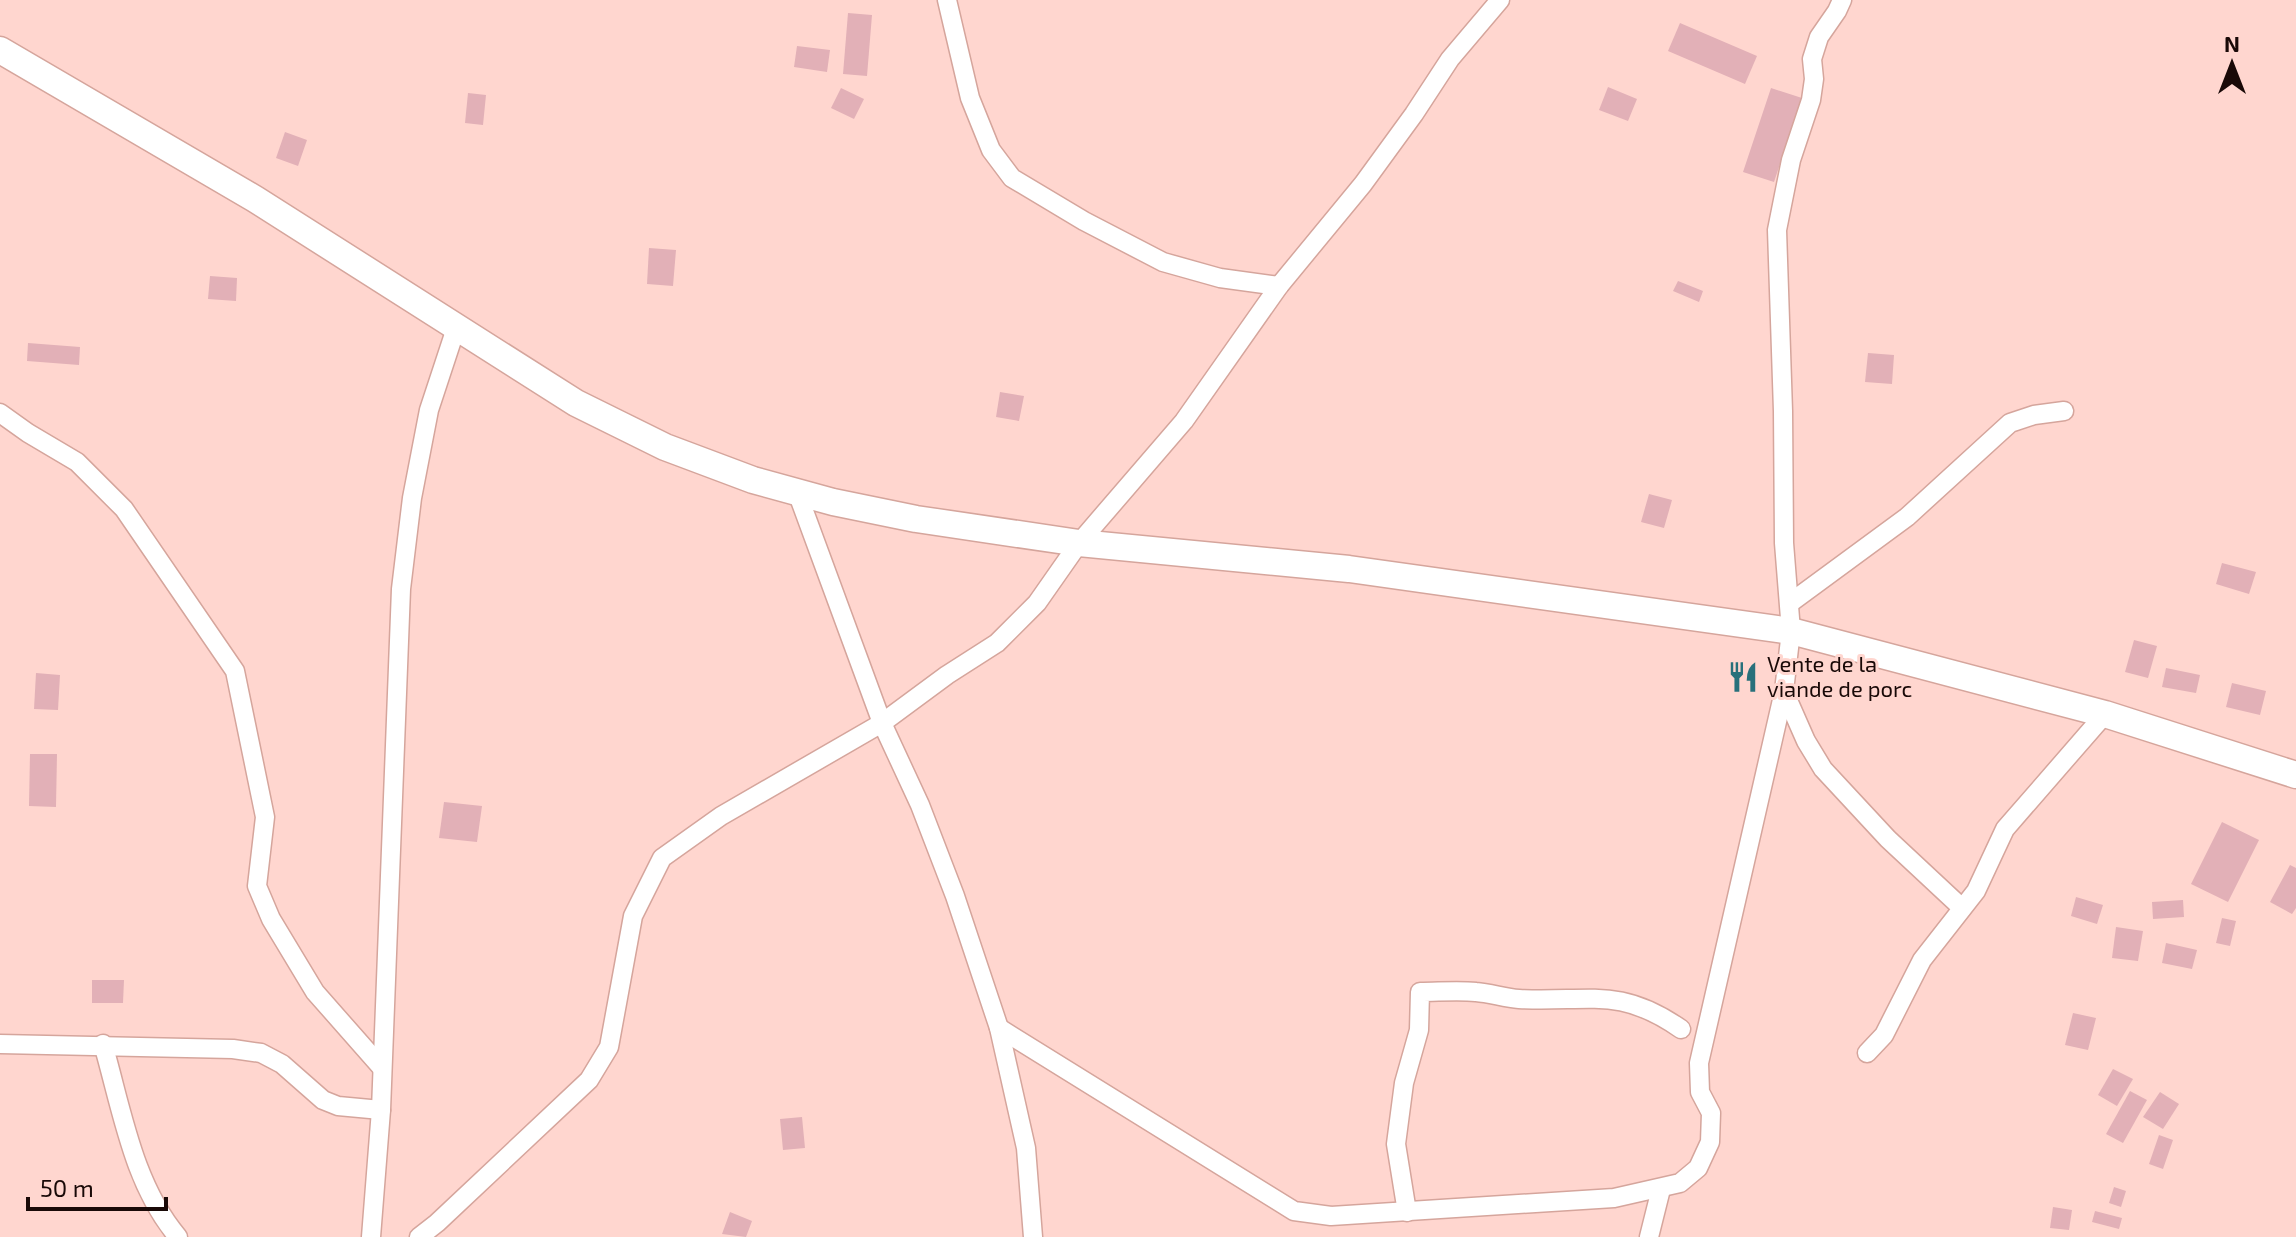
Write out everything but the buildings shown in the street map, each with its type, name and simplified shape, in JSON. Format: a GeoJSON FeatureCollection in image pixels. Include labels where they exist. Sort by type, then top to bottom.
{"type":"FeatureCollection","features":[{"type":"Feature","properties":{"kind":"main road"},"geometry":{"type":"LineString","coordinates":[[0,50],[255,199],[576,403],[665,447],[753,480],[916,519],[1079,543],[1349,569],[1791,631],[2105,714],[2296,775]]}},
{"type":"Feature","properties":{"kind":"street"},"geometry":{"type":"LineString","coordinates":[[947,0],[970,98],[991,150],[1012,178],[1084,221],[1163,262],[1220,278],[1279,286]]}},
{"type":"Feature","properties":{"kind":"street"},"geometry":{"type":"LineString","coordinates":[[419,1237],[567,1101],[599,1067],[609,1047],[633,916],[662,858],[721,816],[882,723],[997,643],[1037,603],[1079,543],[1184,421],[1279,286],[1363,184],[1450,59],[1500,0]]}},
{"type":"Feature","properties":{"kind":"street"},"geometry":{"type":"LineString","coordinates":[[999,1028],[1294,1211],[1331,1216],[1614,1198],[1680,1183],[1698,1168],[1710,1142],[1711,1113],[1700,1092],[1699,1063],[1784,691],[1791,631],[1784,543],[1777,230],[1791,160],[1811,100],[1814,79],[1812,59],[1819,37],[1842,0]]}},
{"type":"Feature","properties":{"kind":"street"},"geometry":{"type":"LineString","coordinates":[[371,1237],[381,1110],[401,589],[412,498],[429,410],[456,328]]}},
{"type":"Feature","properties":{"kind":"street"},"geometry":{"type":"LineString","coordinates":[[1790,603],[1907,517],[2010,423],[2034,415],[2064,411]]}},
{"type":"Feature","properties":{"kind":"street"},"geometry":{"type":"LineString","coordinates":[[0,413],[77,462],[124,509],[235,671],[265,817],[257,886],[271,919],[315,992],[382,1068]]}},
{"type":"Feature","properties":{"kind":"street"},"geometry":{"type":"LineString","coordinates":[[797,492],[882,723],[920,805],[955,896],[999,1028],[1026,1148],[1033,1237]]}},
{"type":"Feature","properties":{"kind":"street"},"geometry":{"type":"LineString","coordinates":[[1784,691],[1806,741],[1823,769],[1888,839],[1962,908]]}},
{"type":"Feature","properties":{"kind":"street"},"geometry":{"type":"LineString","coordinates":[[1867,1053],[1884,1035],[1922,960],[1976,891],[2005,829],[2040,785],[2105,714]]}},
{"type":"Feature","properties":{"kind":"street"},"geometry":{"type":"LineString","coordinates":[[1407,1212],[1396,1144],[1404,1083],[1419,1030],[1420,992],[1474,991],[1519,999],[1583,997],[1627,1001],[1660,1014],[1681,1029]]}},
{"type":"Feature","properties":{"kind":"street"},"geometry":{"type":"LineString","coordinates":[[0,1044],[103,1044],[233,1049],[261,1053],[282,1064],[323,1100],[338,1106],[381,1110]]}},
{"type":"Feature","properties":{"kind":"street"},"geometry":{"type":"LineString","coordinates":[[103,1044],[138,1168],[165,1221],[178,1237]]}},
{"type":"Feature","properties":{"kind":"street"},"geometry":{"type":"LineString","coordinates":[[1649,1237],[1661,1189]]}},
{"type":"Feature","properties":{"kind":"place","name":"Vente de la viande de porc"},"geometry":{"type":"Point","coordinates":[1743,677]}}]}
